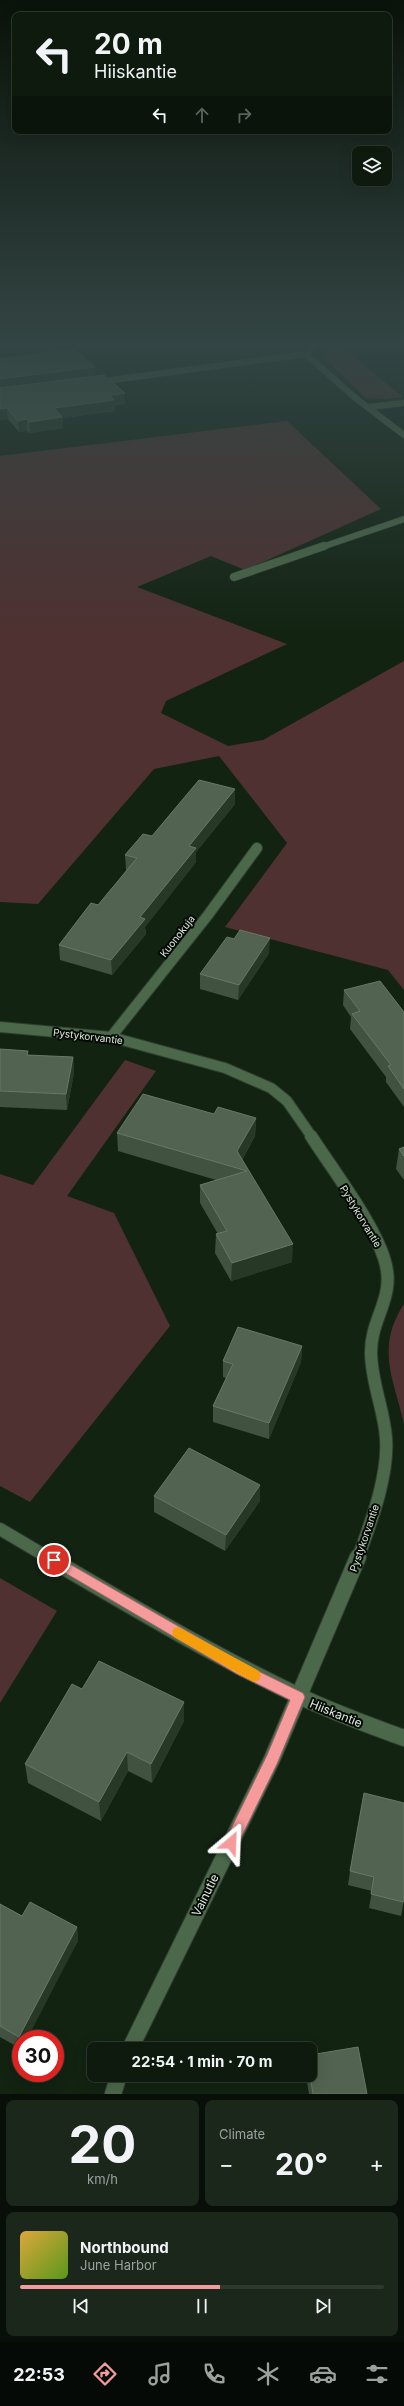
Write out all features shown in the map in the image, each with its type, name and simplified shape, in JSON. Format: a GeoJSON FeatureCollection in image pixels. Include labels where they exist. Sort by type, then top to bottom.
{"type":"FeatureCollection","features":[{"type":"Feature","properties":{"kind":"street"},"geometry":{"type":"LineString","coordinates":[[234,577],[404,520]]}},
{"type":"Feature","properties":{"kind":"street","name":"Kuonokuja"},"geometry":{"type":"LineString","coordinates":[[111,1037],[208,915],[257,848]]}},
{"type":"Feature","properties":{"kind":"street","name":"Pystykorvantie"},"geometry":{"type":"LineString","coordinates":[[0,1027],[111,1037],[225,1068],[271,1088],[287,1101],[366,1221],[384,1257],[388,1276],[387,1296],[374,1332],[371,1351],[375,1392],[386,1436],[387,1458],[382,1483],[355,1566],[298,1697]]}},
{"type":"Feature","properties":{"kind":"street","name":"Hiiskantie"},"geometry":{"type":"LineString","coordinates":[[0,1529],[242,1669],[298,1697],[355,1722],[404,1738]]}},
{"type":"Feature","properties":{"kind":"street","name":"Vainutie"},"geometry":{"type":"LineString","coordinates":[[133,2042],[272,1760],[298,1697]]}},
{"type":"Feature","properties":{"kind":"street"},"geometry":{"type":"LineString","coordinates":[[113,2094],[117,2082]]}},
{"type":"Feature","properties":{"kind":"shaded area"},"geometry":{"type":"Polygon","coordinates":[[[125,441],[308,441],[381,509],[245,570],[211,556],[137,587],[287,644],[166,701],[161,713],[228,746],[263,740],[404,661],[404,990],[388,970],[225,927],[287,843],[219,756],[154,769],[38,904],[0,902],[0,456],[125,441]]]}},
{"type":"Feature","properties":{"kind":"shaded area"},"geometry":{"type":"Polygon","coordinates":[[[125,1060],[156,1071],[67,1196],[114,1213],[170,1326],[30,1502],[0,1486],[0,1174],[33,1185],[125,1060]]]}},
{"type":"Feature","properties":{"kind":"shaded area"},"geometry":{"type":"Polygon","coordinates":[[[404,1304],[404,1424],[389,1364],[389,1349],[390,1335],[395,1320],[404,1304]]]}},
{"type":"Feature","properties":{"kind":"shaded area"},"geometry":{"type":"Polygon","coordinates":[[[0,1578],[57,1611],[0,1703],[0,1578]]]}},
{"type":"Feature","properties":{"kind":"building"},"geometry":{"type":"Polygon","coordinates":[[[199,780],[235,789],[189,846],[196,848],[140,917],[145,919],[111,960],[59,945],[91,903],[98,905],[137,858],[125,855],[143,834],[152,836],[199,780]]]}},
{"type":"Feature","properties":{"kind":"building"},"geometry":{"type":"Polygon","coordinates":[[[240,930],[270,938],[239,985],[200,974],[227,937],[234,939],[240,930]]]}},
{"type":"Feature","properties":{"kind":"building"},"geometry":{"type":"Polygon","coordinates":[[[380,981],[404,1012],[404,1089],[388,1066],[391,1065],[352,1014],[360,1011],[344,990],[380,981]]]}},
{"type":"Feature","properties":{"kind":"building"},"geometry":{"type":"Polygon","coordinates":[[[0,1049],[28,1051],[27,1055],[73,1057],[66,1094],[0,1091],[0,1049]]]}},
{"type":"Feature","properties":{"kind":"building"},"geometry":{"type":"Polygon","coordinates":[[[143,1094],[214,1114],[218,1107],[256,1118],[237,1151],[293,1244],[232,1263],[216,1234],[227,1231],[200,1185],[247,1171],[117,1133],[143,1094]]]}},
{"type":"Feature","properties":{"kind":"building"},"geometry":{"type":"Polygon","coordinates":[[[404,1147],[404,1156],[399,1149],[404,1147]]]}},
{"type":"Feature","properties":{"kind":"building"},"geometry":{"type":"Polygon","coordinates":[[[238,1327],[302,1346],[269,1423],[213,1406],[233,1364],[223,1361],[238,1327]]]}},
{"type":"Feature","properties":{"kind":"building"},"geometry":{"type":"Polygon","coordinates":[[[189,1448],[260,1485],[226,1535],[154,1496],[189,1448]]]}},
{"type":"Feature","properties":{"kind":"building"},"geometry":{"type":"Polygon","coordinates":[[[99,1661],[184,1702],[151,1764],[127,1752],[99,1802],[25,1764],[72,1684],[82,1689],[99,1661]]]}},
{"type":"Feature","properties":{"kind":"building"},"geometry":{"type":"Polygon","coordinates":[[[364,1793],[404,1803],[403,1902],[371,1894],[374,1877],[350,1871],[364,1793]]]}},
{"type":"Feature","properties":{"kind":"building"},"geometry":{"type":"Polygon","coordinates":[[[30,1902],[77,1927],[23,2030],[12,2030],[12,2033],[0,2026],[0,1904],[22,1916],[30,1902]]]}},
{"type":"Feature","properties":{"kind":"building"},"geometry":{"type":"Polygon","coordinates":[[[358,2047],[367,2094],[313,2094],[311,2082],[317,2082],[317,2054],[358,2047]]]}},
{"type":"Feature","properties":{"kind":"slow traffic"},"geometry":{"type":"LineString","coordinates":[[178,1632],[254,1676]]}},
{"type":"Feature","properties":{"kind":"route"},"geometry":{"type":"LineString","coordinates":[[54,1560],[242,1669],[298,1697],[272,1760],[231,1843]]}}]}
